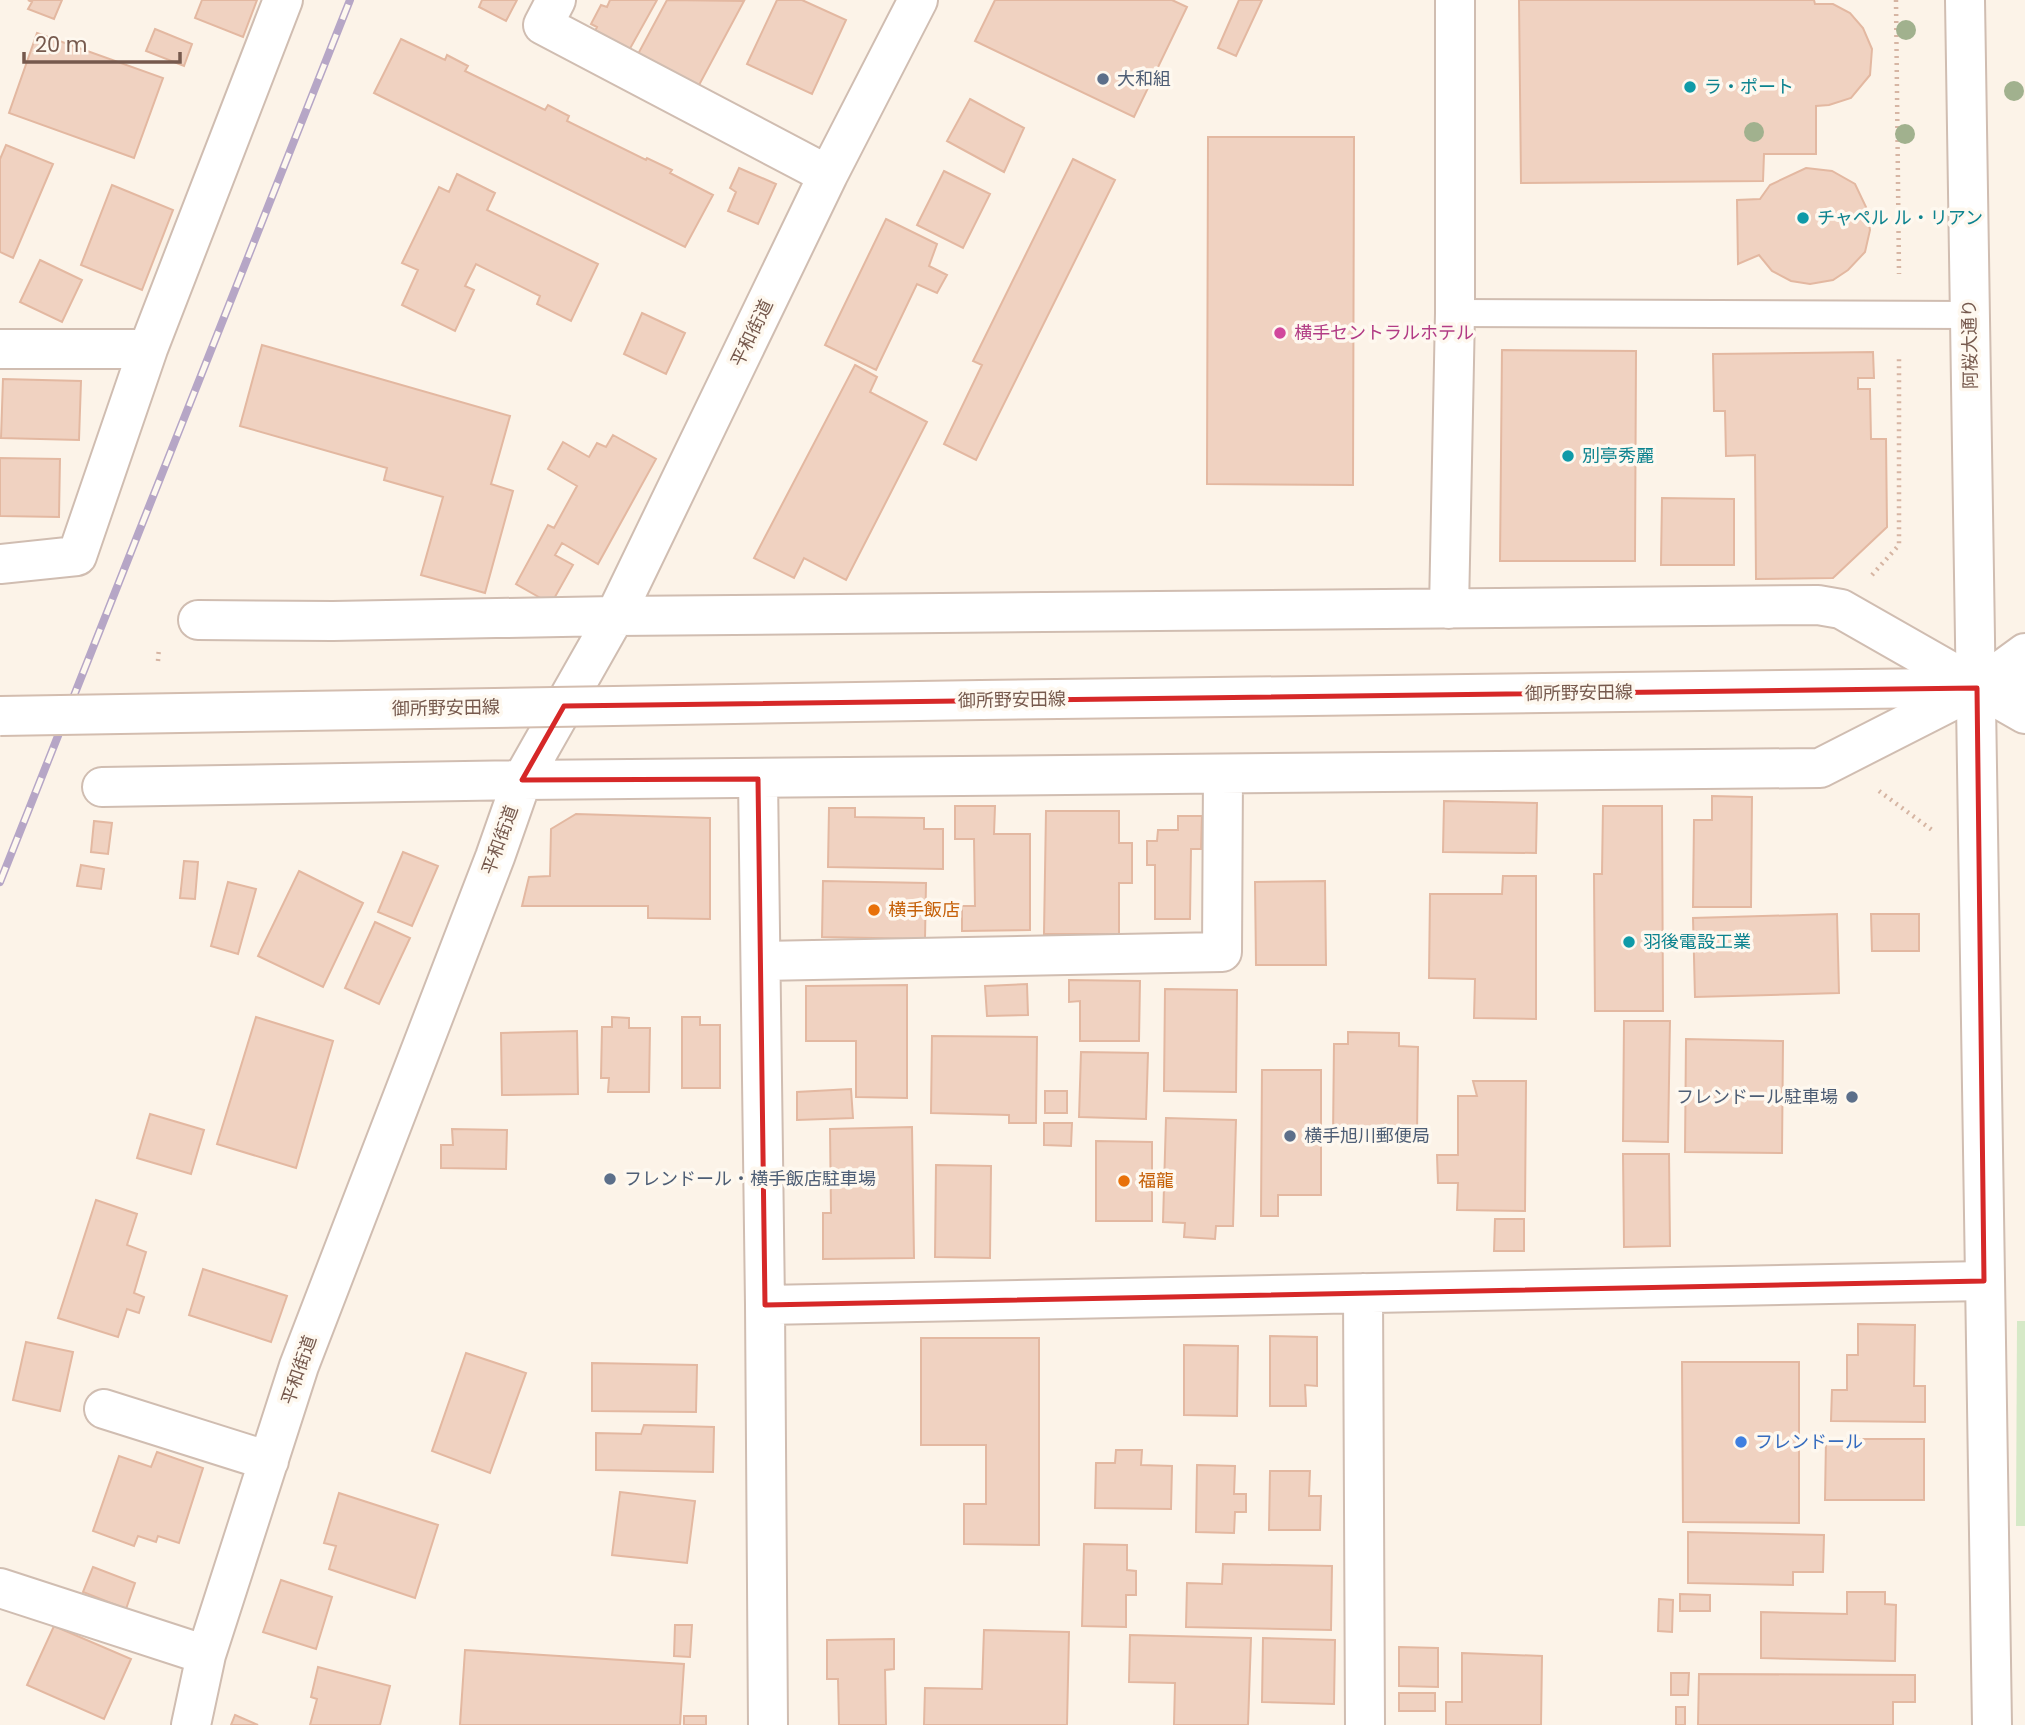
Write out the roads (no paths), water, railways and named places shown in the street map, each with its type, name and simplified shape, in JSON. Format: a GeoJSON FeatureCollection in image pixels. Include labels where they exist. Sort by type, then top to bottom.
{"type":"FeatureCollection","features":[{"type":"Feature","properties":{"kind":"street"},"geometry":{"type":"LineString","coordinates":[[0,564],[77,556],[148,349],[283,0]]}},
{"type":"Feature","properties":{"kind":"street"},"geometry":{"type":"LineString","coordinates":[[556,0],[543,25],[828,175]]}},
{"type":"Feature","properties":{"kind":"street","name":"平和街道"},"geometry":{"type":"LineString","coordinates":[[191,1725],[206,1655],[299,1366],[522,780],[615,616],[828,175],[918,0]]}},
{"type":"Feature","properties":{"kind":"street"},"geometry":{"type":"LineString","coordinates":[[1450,609],[1455,313],[1455,0]]}},
{"type":"Feature","properties":{"kind":"street","name":"阿桜大通り"},"geometry":{"type":"LineString","coordinates":[[1965,0],[1992,1725]]}},
{"type":"Feature","properties":{"kind":"street"},"geometry":{"type":"LineString","coordinates":[[0,349],[148,349]]}},
{"type":"Feature","properties":{"kind":"street"},"geometry":{"type":"LineString","coordinates":[[198,620],[333,621],[1818,605],[1841,610],[2025,714]]}},
{"type":"Feature","properties":{"kind":"street"},"geometry":{"type":"LineString","coordinates":[[102,787],[522,780],[1820,768],[1977,688],[2025,653]]}},
{"type":"Feature","properties":{"kind":"street","name":"御所野安田線"},"geometry":{"type":"LineString","coordinates":[[0,716],[2025,687]]}},
{"type":"Feature","properties":{"kind":"street"},"geometry":{"type":"LineString","coordinates":[[761,961],[1222,952],[1223,774]]}},
{"type":"Feature","properties":{"kind":"street"},"geometry":{"type":"LineString","coordinates":[[758,779],[768,1725]]}},
{"type":"Feature","properties":{"kind":"street"},"geometry":{"type":"LineString","coordinates":[[765,1305],[1984,1281]]}},
{"type":"Feature","properties":{"kind":"street"},"geometry":{"type":"LineString","coordinates":[[1363,1293],[1365,1725]]}},
{"type":"Feature","properties":{"kind":"street"},"geometry":{"type":"LineString","coordinates":[[104,1409],[269,1461]]}},
{"type":"Feature","properties":{"kind":"street"},"geometry":{"type":"LineString","coordinates":[[0,1588],[206,1655]]}},
{"type":"Feature","properties":{"kind":"lane"},"geometry":{"type":"LineString","coordinates":[[1455,313],[1969,316]]}},
{"type":"Feature","properties":{"kind":"railway"},"geometry":{"type":"LineString","coordinates":[[0,882],[350,0]]}},
{"type":"Feature","properties":{"kind":"place","name":"大和組"},"geometry":{"type":"Point","coordinates":[1103,79]}},
{"type":"Feature","properties":{"kind":"place","name":"ラ・ポート"},"geometry":{"type":"Point","coordinates":[1690,87]}},
{"type":"Feature","properties":{"kind":"place","name":"チャペル ル・リアン"},"geometry":{"type":"Point","coordinates":[1803,218]}},
{"type":"Feature","properties":{"kind":"place","name":"横手セントラルホテル"},"geometry":{"type":"Point","coordinates":[1280,333]}},
{"type":"Feature","properties":{"kind":"place","name":"別亭秀麗"},"geometry":{"type":"Point","coordinates":[1568,456]}},
{"type":"Feature","properties":{"kind":"place","name":"横手飯店"},"geometry":{"type":"Point","coordinates":[874,910]}},
{"type":"Feature","properties":{"kind":"place","name":"羽後電設工業"},"geometry":{"type":"Point","coordinates":[1629,942]}},
{"type":"Feature","properties":{"kind":"place","name":"フレンドール駐車場"},"geometry":{"type":"Point","coordinates":[1852,1097]}},
{"type":"Feature","properties":{"kind":"place","name":"横手旭川郵便局"},"geometry":{"type":"Point","coordinates":[1290,1136]}},
{"type":"Feature","properties":{"kind":"place","name":"フレンドール・横手飯店駐車場"},"geometry":{"type":"Point","coordinates":[610,1179]}},
{"type":"Feature","properties":{"kind":"place","name":"福龍"},"geometry":{"type":"Point","coordinates":[1124,1181]}},
{"type":"Feature","properties":{"kind":"place","name":"フレンドール"},"geometry":{"type":"Point","coordinates":[1741,1442]}}]}
